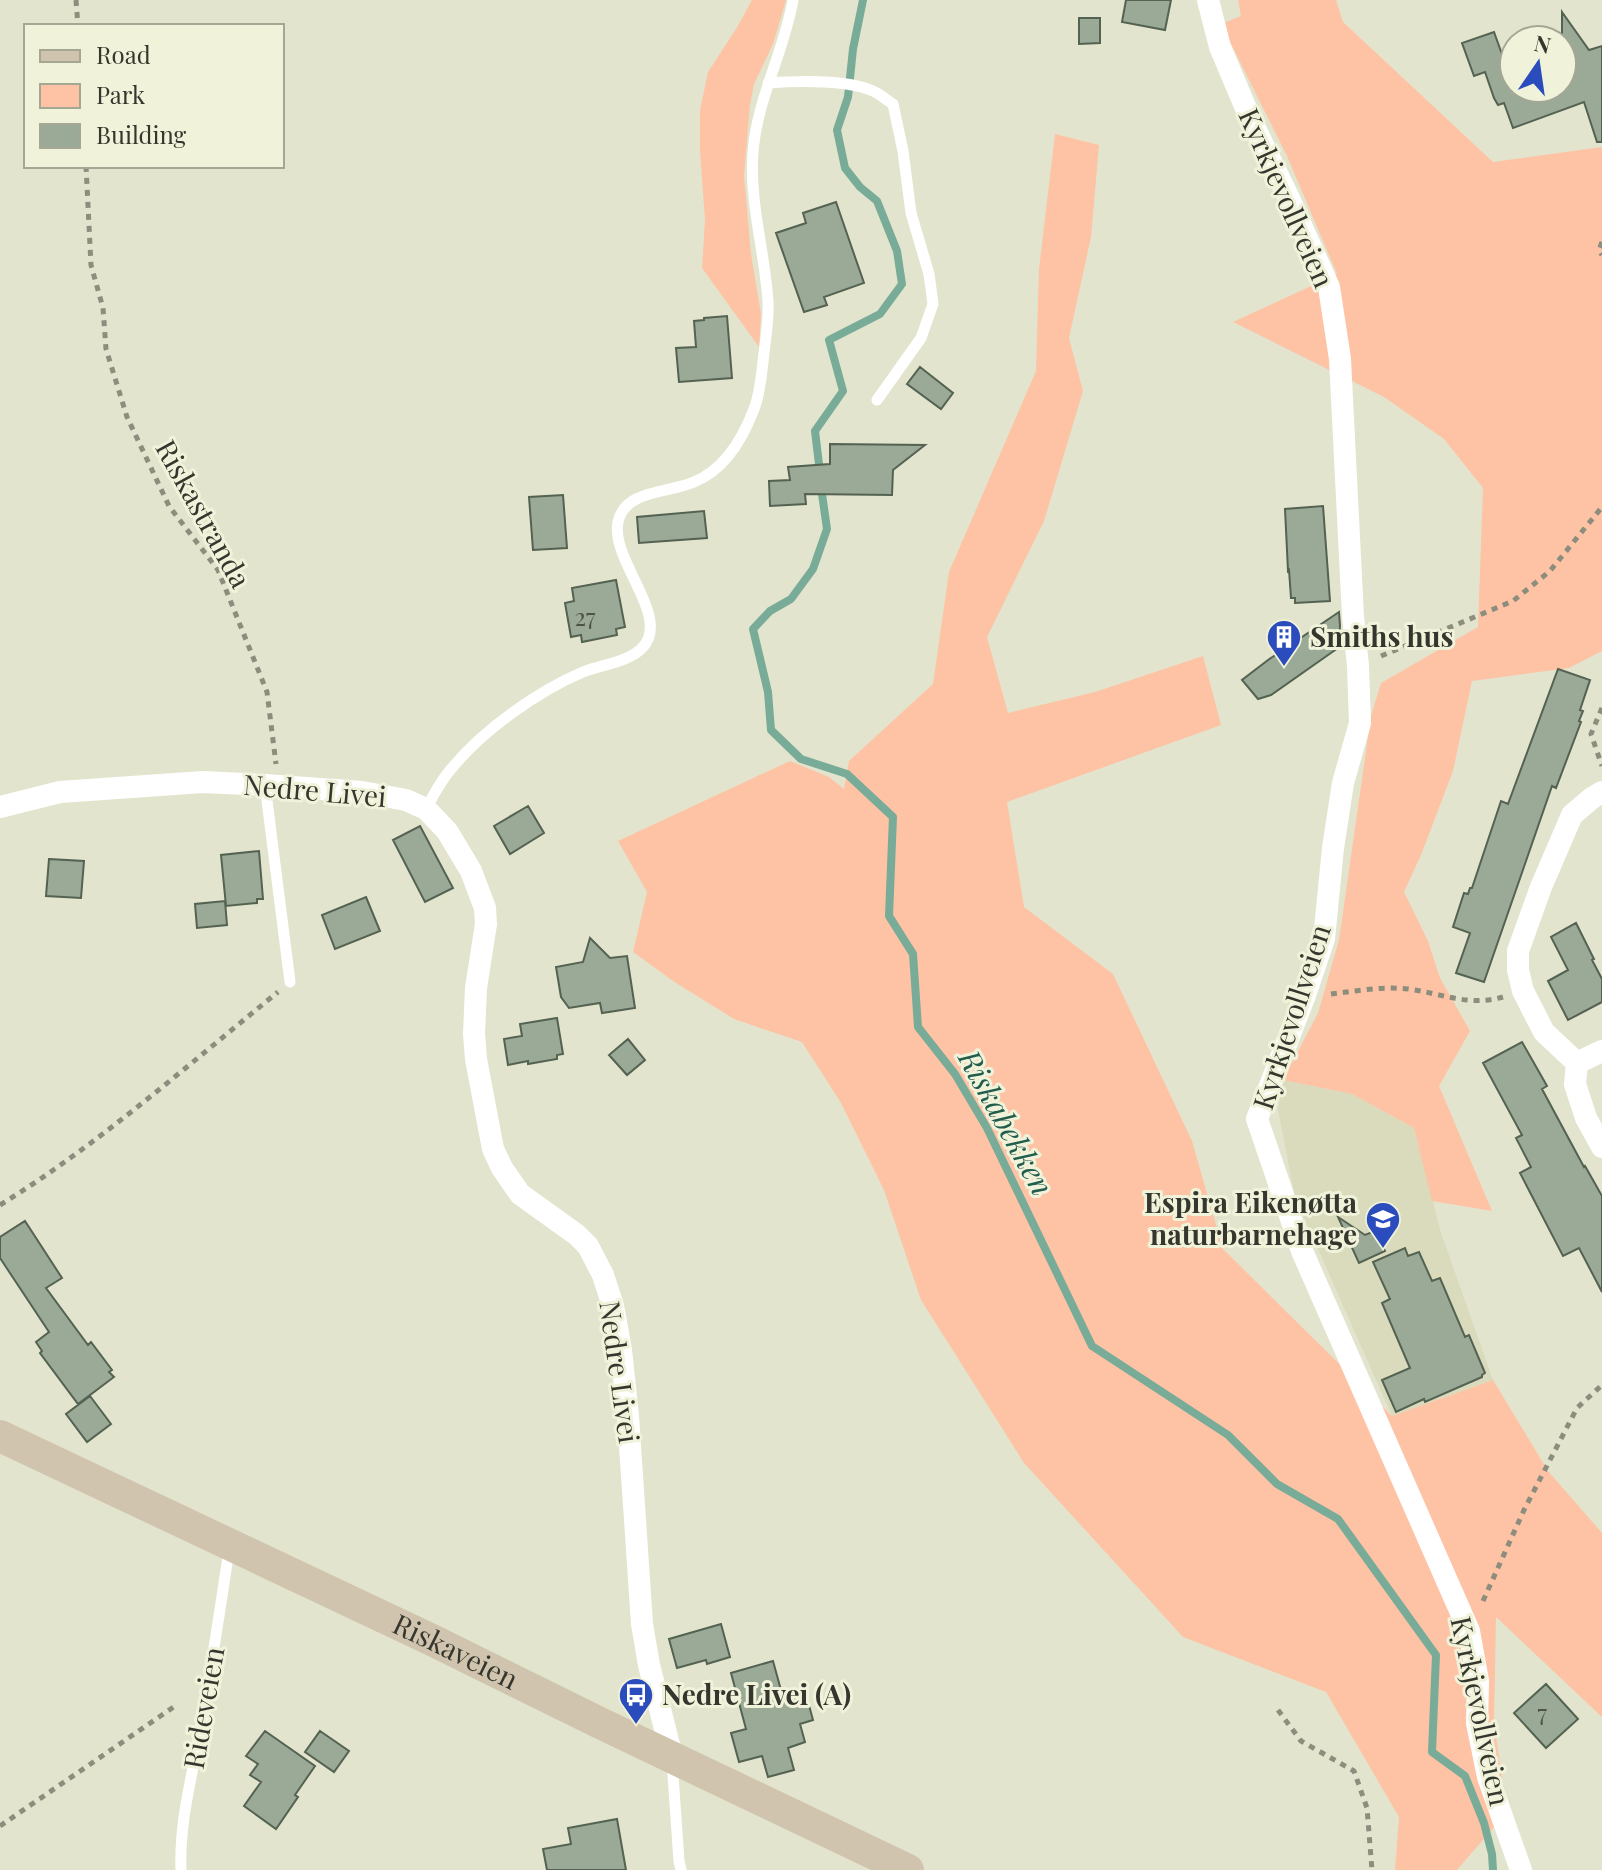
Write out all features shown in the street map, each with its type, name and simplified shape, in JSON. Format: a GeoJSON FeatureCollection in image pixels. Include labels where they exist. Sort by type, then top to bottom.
{"type":"FeatureCollection","features":[{"type":"Feature","properties":{"kind":"main road","name":"Riskaveien"},"geometry":{"type":"LineString","coordinates":[[0,1436],[908,1870]]}},
{"type":"Feature","properties":{"kind":"street","name":"Kyrkjevollveien"},"geometry":{"type":"LineString","coordinates":[[1208,0],[1220,47],[1329,287],[1340,359],[1358,666],[1360,723],[1343,783],[1324,939],[1257,1119],[1302,1251],[1469,1631],[1478,1681],[1477,1723],[1488,1777],[1521,1870]]}},
{"type":"Feature","properties":{"kind":"street","name":"Nedre Livei"},"geometry":{"type":"LineString","coordinates":[[0,807],[60,792],[203,782],[272,785],[406,800],[426,809],[447,831],[471,871],[485,908],[474,1034],[493,1149],[520,1194],[588,1246],[603,1275],[613,1306],[628,1416],[642,1624],[672,1757]]}},
{"type":"Feature","properties":{"kind":"street"},"geometry":{"type":"LineString","coordinates":[[1577,1063],[1544,1032],[1523,991],[1518,951],[1572,815],[1602,792]]}},
{"type":"Feature","properties":{"kind":"street"},"geometry":{"type":"LineString","coordinates":[[1577,1063],[1602,1051]]}},
{"type":"Feature","properties":{"kind":"street"},"geometry":{"type":"LineString","coordinates":[[1577,1063],[1575,1084],[1586,1118],[1602,1147]]}},
{"type":"Feature","properties":{"kind":"lane"},"geometry":{"type":"LineString","coordinates":[[426,809],[439,785],[469,749],[529,701],[586,670],[626,659],[647,642],[651,623],[648,608],[619,544],[618,519],[632,502],[646,495],[695,482],[715,469],[733,450],[747,426],[758,395],[768,303],[756,215],[753,152],[757,124],[793,0]]}},
{"type":"Feature","properties":{"kind":"lane"},"geometry":{"type":"LineString","coordinates":[[768,83],[832,83],[875,92],[893,104],[911,213],[929,274],[933,304],[921,338],[877,400]]}},
{"type":"Feature","properties":{"kind":"lane"},"geometry":{"type":"LineString","coordinates":[[272,785],[290,982]]}},
{"type":"Feature","properties":{"kind":"lane","name":"Rideveien"},"geometry":{"type":"LineString","coordinates":[[181,1870],[184,1817],[230,1545]]}},
{"type":"Feature","properties":{"kind":"lane"},"geometry":{"type":"LineString","coordinates":[[672,1757],[681,1870]]}},
{"type":"Feature","properties":{"kind":"path"},"geometry":{"type":"LineString","coordinates":[[76,0],[78,24]]}},
{"type":"Feature","properties":{"kind":"path","name":"Riskastranda"},"geometry":{"type":"LineString","coordinates":[[86,168],[91,265],[103,308],[106,349],[127,417],[169,506],[218,570],[267,692],[272,785]]}},
{"type":"Feature","properties":{"kind":"path"},"geometry":{"type":"LineString","coordinates":[[1602,242],[1599,250],[1602,255]]}},
{"type":"Feature","properties":{"kind":"path"},"geometry":{"type":"LineString","coordinates":[[1358,666],[1513,601],[1550,571],[1602,507]]}},
{"type":"Feature","properties":{"kind":"path"},"geometry":{"type":"LineString","coordinates":[[1602,708],[1591,734],[1602,766]]}},
{"type":"Feature","properties":{"kind":"path"},"geometry":{"type":"LineString","coordinates":[[0,1205],[45,1176],[134,1109],[290,982]]}},
{"type":"Feature","properties":{"kind":"path"},"geometry":{"type":"LineString","coordinates":[[1304,998],[1407,988],[1453,999],[1491,1000],[1523,991]]}},
{"type":"Feature","properties":{"kind":"path"},"geometry":{"type":"LineString","coordinates":[[1469,1631],[1524,1510],[1577,1408],[1602,1385]]}},
{"type":"Feature","properties":{"kind":"path"},"geometry":{"type":"LineString","coordinates":[[0,1826],[178,1704]]}},
{"type":"Feature","properties":{"kind":"path"},"geometry":{"type":"LineString","coordinates":[[1278,1710],[1301,1741],[1354,1771],[1367,1808],[1372,1870]]}},
{"type":"Feature","properties":{"kind":"shaded area","name":"Espira Eikenøtta naturbarnehage"},"geometry":{"type":"Polygon","coordinates":[[[1283,1080],[1352,1094],[1414,1128],[1441,1233],[1493,1380],[1392,1416],[1295,1197],[1278,1110],[1283,1080]]]}},
{"type":"Feature","properties":{"kind":"green space"},"geometry":{"type":"Polygon","coordinates":[[[752,0],[786,0],[773,44],[754,84],[744,175],[751,254],[761,314],[759,347],[702,268],[705,220],[700,110],[708,72],[752,0]]]}},
{"type":"Feature","properties":{"kind":"green space"},"geometry":{"type":"Polygon","coordinates":[[[1238,0],[1336,0],[1343,22],[1493,162],[1602,147],[1602,651],[1569,668],[1472,681],[1453,771],[1404,892],[1428,941],[1440,978],[1470,1031],[1439,1086],[1492,1211],[1432,1201],[1414,1128],[1352,1094],[1283,1080],[1318,1013],[1339,940],[1371,716],[1381,683],[1478,627],[1483,488],[1444,439],[1384,397],[1233,322],[1337,274],[1287,156],[1221,24],[1241,16],[1238,0]]]}},
{"type":"Feature","properties":{"kind":"green space"},"geometry":{"type":"Polygon","coordinates":[[[1055,134],[1099,145],[1091,237],[1069,338],[1083,391],[1044,521],[987,637],[1008,713],[1095,692],[1203,656],[1221,725],[1007,802],[1024,907],[1113,974],[1192,1141],[1223,1249],[1392,1416],[1493,1380],[1548,1471],[1602,1533],[1602,1717],[1496,1617],[1494,1723],[1507,1812],[1457,1870],[1395,1870],[1399,1817],[1326,1692],[1183,1637],[1024,1463],[921,1300],[884,1190],[841,1103],[802,1042],[734,1019],[633,952],[647,892],[618,841],[790,761],[829,777],[844,789],[849,761],[933,684],[949,572],[1036,371],[1039,269],[1055,134]]]}},
{"type":"Feature","properties":{"kind":"building"},"geometry":{"type":"Polygon","coordinates":[[[1126,0],[1171,0],[1165,30],[1122,22],[1126,0]]]}},
{"type":"Feature","properties":{"kind":"building"},"geometry":{"type":"Polygon","coordinates":[[[1562,12],[1571,24],[1562,24],[1562,12]]]}},
{"type":"Feature","properties":{"kind":"building"},"geometry":{"type":"Polygon","coordinates":[[[1079,18],[1100,18],[1100,43],[1079,44],[1079,18]]]}},
{"type":"Feature","properties":{"kind":"building"},"geometry":{"type":"Polygon","coordinates":[[[1494,32],[1498,43],[1498,104],[1501,104],[1498,105],[1485,72],[1474,76],[1462,43],[1494,32]]]}},
{"type":"Feature","properties":{"kind":"building"},"geometry":{"type":"Polygon","coordinates":[[[1578,35],[1589,50],[1602,46],[1602,142],[1597,142],[1584,102],[1513,128],[1504,104],[1578,104],[1578,35]]]}},
{"type":"Feature","properties":{"kind":"building"},"geometry":{"type":"Polygon","coordinates":[[[836,202],[864,283],[824,297],[827,305],[804,312],[776,233],[806,223],[803,213],[836,202]]]}},
{"type":"Feature","properties":{"kind":"building"},"geometry":{"type":"Polygon","coordinates":[[[727,316],[732,378],[679,382],[676,348],[696,347],[694,321],[727,316]]]}},
{"type":"Feature","properties":{"kind":"building"},"geometry":{"type":"Polygon","coordinates":[[[920,367],[953,393],[941,409],[907,384],[920,367]]]}},
{"type":"Feature","properties":{"kind":"building"},"geometry":{"type":"Polygon","coordinates":[[[830,444],[925,445],[893,470],[892,495],[805,494],[806,504],[770,506],[769,481],[790,480],[788,467],[830,464],[830,444]]]}},
{"type":"Feature","properties":{"kind":"building"},"geometry":{"type":"Polygon","coordinates":[[[563,495],[567,548],[533,550],[529,497],[563,495]]]}},
{"type":"Feature","properties":{"kind":"building"},"geometry":{"type":"Polygon","coordinates":[[[1323,506],[1330,601],[1295,603],[1295,598],[1291,598],[1288,571],[1285,509],[1323,506]]]}},
{"type":"Feature","properties":{"kind":"building"},"geometry":{"type":"Polygon","coordinates":[[[704,511],[707,538],[639,543],[637,517],[704,511]]]}},
{"type":"Feature","properties":{"kind":"building"},"geometry":{"type":"Polygon","coordinates":[[[616,580],[625,627],[616,629],[617,635],[582,642],[581,635],[571,637],[565,603],[574,601],[572,588],[616,580]]]}},
{"type":"Feature","properties":{"kind":"building","name":"Smiths hus"},"geometry":{"type":"Polygon","coordinates":[[[1339,612],[1338,648],[1271,695],[1258,699],[1242,680],[1339,612]]]}},
{"type":"Feature","properties":{"kind":"building"},"geometry":{"type":"Polygon","coordinates":[[[1558,669],[1590,680],[1580,710],[1583,711],[1581,722],[1556,788],[1552,786],[1484,982],[1456,973],[1470,933],[1453,927],[1464,893],[1468,894],[1472,888],[1501,801],[1508,804],[1558,669]]]}},
{"type":"Feature","properties":{"kind":"building"},"geometry":{"type":"Polygon","coordinates":[[[528,806],[544,833],[510,854],[494,826],[528,806]]]}},
{"type":"Feature","properties":{"kind":"building"},"geometry":{"type":"Polygon","coordinates":[[[420,826],[453,888],[425,902],[393,840],[420,826]]]}},
{"type":"Feature","properties":{"kind":"building"},"geometry":{"type":"Polygon","coordinates":[[[259,851],[263,899],[257,899],[257,903],[226,906],[221,855],[259,851]]]}},
{"type":"Feature","properties":{"kind":"building"},"geometry":{"type":"Polygon","coordinates":[[[49,859],[84,861],[81,898],[46,896],[49,859]]]}},
{"type":"Feature","properties":{"kind":"building"},"geometry":{"type":"Polygon","coordinates":[[[366,897],[380,931],[335,949],[322,915],[366,897]]]}},
{"type":"Feature","properties":{"kind":"building"},"geometry":{"type":"Polygon","coordinates":[[[225,901],[227,925],[197,928],[195,904],[225,901]]]}},
{"type":"Feature","properties":{"kind":"building"},"geometry":{"type":"Polygon","coordinates":[[[1576,923],[1602,979],[1602,1002],[1568,1020],[1548,981],[1568,970],[1551,937],[1576,923]]]}},
{"type":"Feature","properties":{"kind":"building"},"geometry":{"type":"Polygon","coordinates":[[[590,938],[610,958],[627,956],[635,1008],[602,1013],[600,1003],[569,1008],[561,997],[556,967],[583,962],[590,938]]]}},
{"type":"Feature","properties":{"kind":"building"},"geometry":{"type":"Polygon","coordinates":[[[557,1018],[563,1054],[557,1055],[557,1059],[508,1065],[504,1039],[522,1036],[520,1024],[557,1018]]]}},
{"type":"Feature","properties":{"kind":"building"},"geometry":{"type":"Polygon","coordinates":[[[628,1039],[645,1060],[627,1075],[609,1055],[628,1039]]]}},
{"type":"Feature","properties":{"kind":"building"},"geometry":{"type":"Polygon","coordinates":[[[1522,1042],[1547,1086],[1542,1089],[1602,1196],[1602,1292],[1579,1248],[1563,1256],[1520,1173],[1531,1167],[1516,1138],[1522,1135],[1483,1063],[1522,1042]]]}},
{"type":"Feature","properties":{"kind":"building"},"geometry":{"type":"Polygon","coordinates":[[[1338,1217],[1365,1235],[1375,1231],[1385,1251],[1359,1263],[1338,1217]]]}},
{"type":"Feature","properties":{"kind":"building"},"geometry":{"type":"Polygon","coordinates":[[[25,1221],[62,1278],[46,1288],[88,1345],[91,1342],[112,1370],[109,1372],[114,1377],[78,1404],[40,1353],[42,1351],[36,1342],[49,1332],[0,1258],[0,1237],[25,1221]]]}},
{"type":"Feature","properties":{"kind":"building"},"geometry":{"type":"Polygon","coordinates":[[[1405,1248],[1408,1256],[1419,1252],[1432,1281],[1440,1278],[1465,1337],[1469,1335],[1485,1373],[1425,1402],[1424,1399],[1396,1412],[1382,1380],[1410,1368],[1382,1303],[1390,1299],[1373,1262],[1405,1248]]]}},
{"type":"Feature","properties":{"kind":"building"},"geometry":{"type":"Polygon","coordinates":[[[90,1396],[111,1424],[87,1442],[66,1414],[90,1396]]]}},
{"type":"Feature","properties":{"kind":"building"},"geometry":{"type":"Polygon","coordinates":[[[721,1624],[730,1657],[677,1668],[669,1639],[721,1624]]]}},
{"type":"Feature","properties":{"kind":"building"},"geometry":{"type":"Polygon","coordinates":[[[773,1661],[784,1701],[806,1694],[813,1720],[800,1724],[805,1742],[788,1748],[794,1770],[768,1777],[762,1756],[739,1762],[731,1733],[746,1729],[731,1673],[773,1661]]]}},
{"type":"Feature","properties":{"kind":"building"},"geometry":{"type":"Polygon","coordinates":[[[1546,1684],[1578,1719],[1546,1748],[1514,1713],[1546,1684]]]}},
{"type":"Feature","properties":{"kind":"building"},"geometry":{"type":"Polygon","coordinates":[[[265,1731],[315,1766],[276,1829],[244,1806],[261,1782],[250,1775],[258,1764],[246,1756],[265,1731]]]}},
{"type":"Feature","properties":{"kind":"building"},"geometry":{"type":"Polygon","coordinates":[[[320,1731],[349,1751],[334,1772],[305,1752],[320,1731]]]}},
{"type":"Feature","properties":{"kind":"building"},"geometry":{"type":"Polygon","coordinates":[[[617,1819],[626,1870],[547,1870],[543,1849],[571,1844],[568,1828],[617,1819]]]}},
{"type":"Feature","properties":{"kind":"waterway","name":"Riskabekken"},"geometry":{"type":"LineString","coordinates":[[820,473],[815,431],[843,391],[829,340],[880,314],[902,284],[897,251],[877,201],[860,187],[845,168],[837,130],[848,97],[863,0]]}},
{"type":"Feature","properties":{"kind":"waterway","name":"Riskabekken"},"geometry":{"type":"LineString","coordinates":[[821,487],[827,529],[813,569],[791,599],[770,611],[753,629],[768,692],[771,730],[801,759],[847,774],[893,817],[889,916],[913,954],[918,1027],[955,1074],[987,1128],[1092,1346],[1228,1435],[1277,1484],[1338,1519],[1436,1655],[1432,1752],[1465,1776],[1484,1823],[1493,1870]]}},
{"type":"Feature","properties":{"kind":"place","name":"Smiths hus"},"geometry":{"type":"Point","coordinates":[1284,668]}},
{"type":"Feature","properties":{"kind":"place","name":"Espira Eikenøtta naturbarnehage"},"geometry":{"type":"Point","coordinates":[1383,1250]}},
{"type":"Feature","properties":{"kind":"place","name":"Nedre Livei (A)"},"geometry":{"type":"Point","coordinates":[636,1726]}}]}
